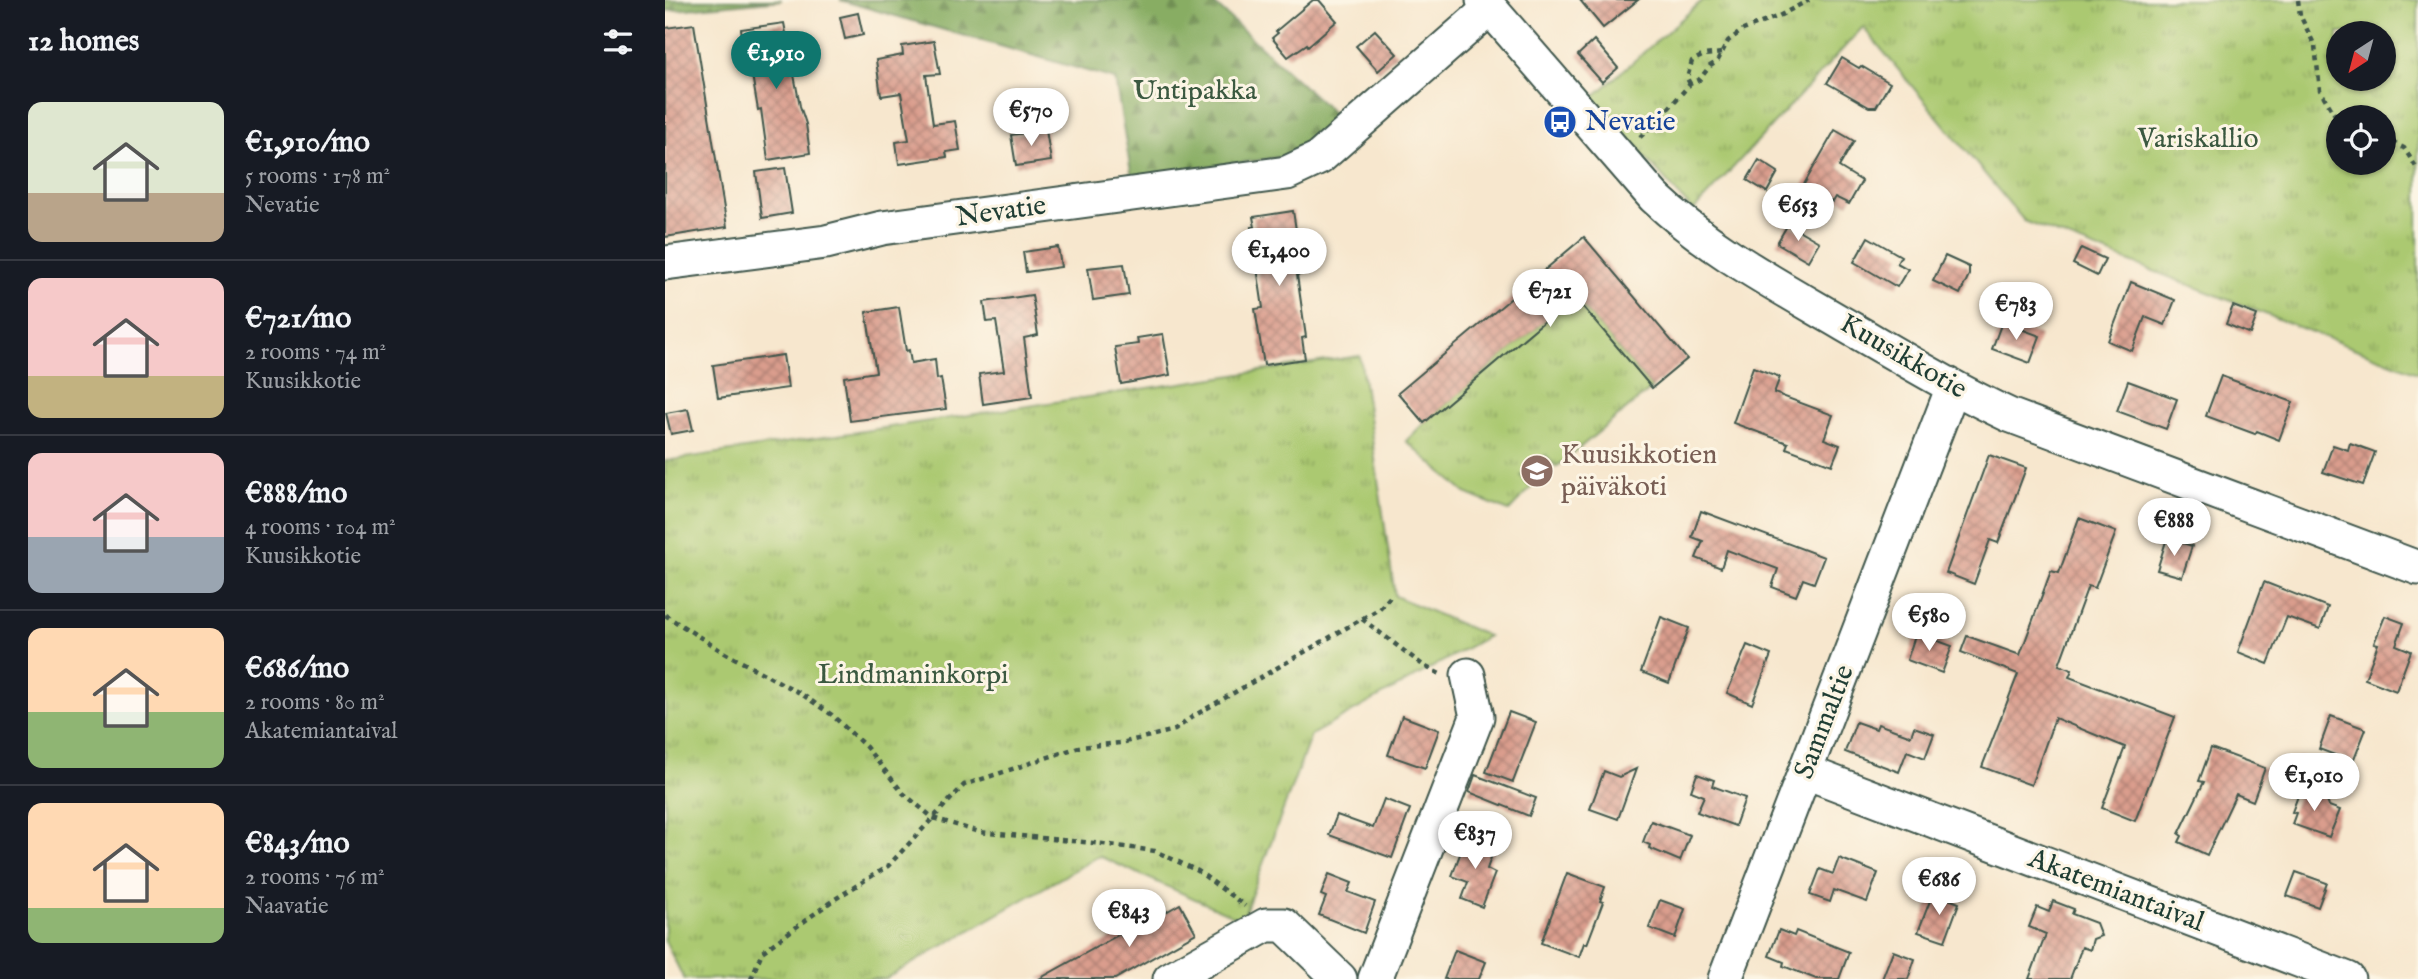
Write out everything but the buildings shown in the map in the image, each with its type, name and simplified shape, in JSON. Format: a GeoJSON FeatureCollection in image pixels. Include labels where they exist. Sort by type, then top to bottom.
{"type":"FeatureCollection","features":[{"type":"Feature","properties":{"kind":"street","name":"Kuusikkotie"},"geometry":{"type":"LineString","coordinates":[[1486,4],[1617,156],[1679,220],[1710,244],[1953,387],[2009,415],[2418,568]]}},
{"type":"Feature","properties":{"kind":"street","name":"Nevatie"},"geometry":{"type":"LineString","coordinates":[[665,263],[826,242],[882,228],[1287,173],[1319,158],[1486,4]]}},
{"type":"Feature","properties":{"kind":"street","name":"Sammaltie"},"geometry":{"type":"LineString","coordinates":[[1725,979],[1953,387]]}},
{"type":"Feature","properties":{"kind":"street"},"geometry":{"type":"LineString","coordinates":[[1375,979],[1477,717],[1470,683]]}},
{"type":"Feature","properties":{"kind":"street","name":"Akatemiantaival"},"geometry":{"type":"LineString","coordinates":[[1806,772],[2348,979]]}},
{"type":"Feature","properties":{"kind":"street"},"geometry":{"type":"LineString","coordinates":[[1170,979],[1266,925],[1284,925],[1340,979]]}},
{"type":"Feature","properties":{"kind":"path"},"geometry":{"type":"LineString","coordinates":[[1617,156],[1629,149],[1659,120],[1690,84],[1699,80],[1723,53],[1728,41],[1743,30],[1779,16],[1809,0]]}},
{"type":"Feature","properties":{"kind":"path"},"geometry":{"type":"LineString","coordinates":[[2298,0],[2300,15],[2315,46],[2320,90],[2329,105]]}},
{"type":"Feature","properties":{"kind":"path"},"geometry":{"type":"LineString","coordinates":[[1690,84],[1687,78],[1692,61],[1704,55],[1723,53]]}},
{"type":"Feature","properties":{"kind":"path"},"geometry":{"type":"LineString","coordinates":[[2396,144],[2404,148],[2418,170]]}},
{"type":"Feature","properties":{"kind":"path"},"geometry":{"type":"LineString","coordinates":[[751,979],[762,952],[832,901],[888,866],[964,785],[1079,747],[1121,743],[1175,730],[1192,717],[1379,609],[1391,596]]}},
{"type":"Feature","properties":{"kind":"path"},"geometry":{"type":"LineString","coordinates":[[665,615],[723,652],[800,693],[832,715],[866,747],[903,793],[933,818],[979,832],[1155,851],[1198,871],[1266,925]]}},
{"type":"Feature","properties":{"kind":"path"},"geometry":{"type":"LineString","coordinates":[[1362,619],[1424,666],[1470,683]]}},
{"type":"Feature","properties":{"kind":"green space"},"geometry":{"type":"Polygon","coordinates":[[[665,0],[782,0],[665,11],[665,0]]]}},
{"type":"Feature","properties":{"kind":"green space","name":"Untipakka"},"geometry":{"type":"Polygon","coordinates":[[[840,0],[1210,0],[1343,122],[1303,154],[1132,178],[1115,79],[840,0]]]}},
{"type":"Feature","properties":{"kind":"green space","name":"Variskallio"},"geometry":{"type":"Polygon","coordinates":[[[1703,0],[2418,0],[2418,373],[2024,221],[1863,27],[1693,211],[1592,98],[1703,0]]]}},
{"type":"Feature","properties":{"kind":"green space"},"geometry":{"type":"Polygon","coordinates":[[[1574,296],[1652,388],[1556,467],[1546,455],[1521,476],[1531,488],[1509,511],[1465,493],[1406,441],[1574,296]]]}},
{"type":"Feature","properties":{"kind":"green space","name":"Lindmaninkorpi"},"geometry":{"type":"Polygon","coordinates":[[[1360,356],[1395,596],[1488,636],[1311,735],[1242,920],[1099,856],[885,979],[684,979],[665,941],[665,461],[1360,356]]]}},
{"type":"Feature","properties":{"kind":"place","name":"Nevatie"},"geometry":{"type":"Point","coordinates":[1560,122]}},
{"type":"Feature","properties":{"kind":"place","name":"Kuusikkotien päiväkoti"},"geometry":{"type":"Point","coordinates":[1537,471]}}]}
